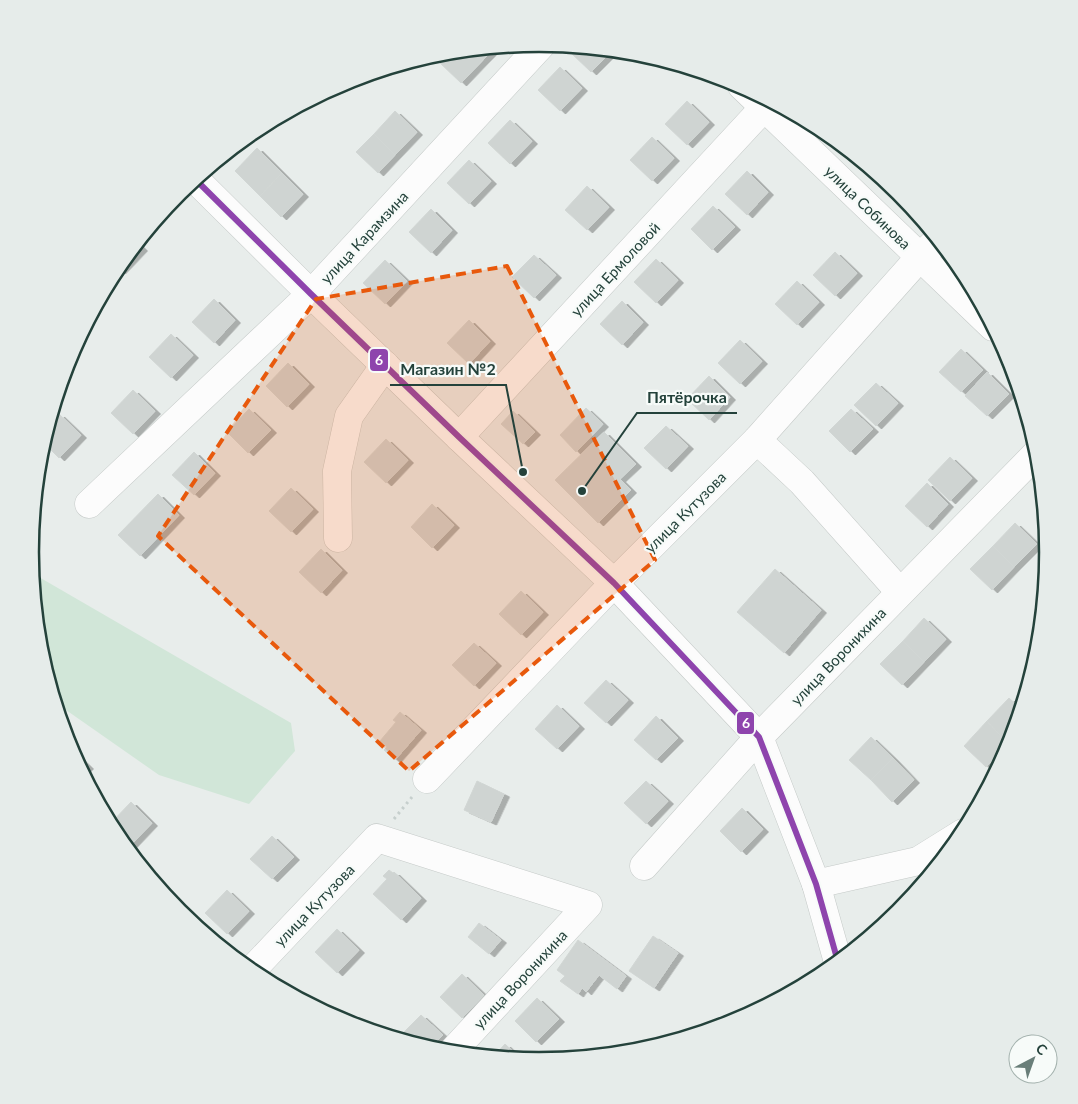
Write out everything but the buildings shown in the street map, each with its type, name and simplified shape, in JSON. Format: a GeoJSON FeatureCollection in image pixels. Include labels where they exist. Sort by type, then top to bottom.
{"type":"FeatureCollection","features":[{"type":"Feature","properties":{"kind":"street","name":"улица Карамзина"},"geometry":{"type":"LineString","coordinates":[[89,504],[311,294],[535,52]]}},
{"type":"Feature","properties":{"kind":"street","name":"улица Ермоловой"},"geometry":{"type":"LineString","coordinates":[[459,437],[765,106]]}},
{"type":"Feature","properties":{"kind":"street","name":"улица Собинова"},"geometry":{"type":"LineString","coordinates":[[775,112],[929,248],[970,298]]}},
{"type":"Feature","properties":{"kind":"street"},"geometry":{"type":"LineString","coordinates":[[200,185],[459,437],[614,584],[759,737],[816,884],[836,955]]}},
{"type":"Feature","properties":{"kind":"street","name":"улица Кутузова"},"geometry":{"type":"LineString","coordinates":[[427,779],[614,584],[757,440],[929,248]]}},
{"type":"Feature","properties":{"kind":"street"},"geometry":{"type":"LineString","coordinates":[[338,538],[337,471],[349,416],[385,365]]}},
{"type":"Feature","properties":{"kind":"street"},"geometry":{"type":"LineString","coordinates":[[757,440],[802,482],[900,592]]}},
{"type":"Feature","properties":{"kind":"street","name":"улица Воронихина"},"geometry":{"type":"LineString","coordinates":[[644,866],[759,737],[1031,459]]}},
{"type":"Feature","properties":{"kind":"street","name":"улица Кутузова"},"geometry":{"type":"LineString","coordinates":[[256,965],[377,838]]}},
{"type":"Feature","properties":{"kind":"street","name":"улица Воронихина"},"geometry":{"type":"LineString","coordinates":[[377,838],[588,905],[458,1046]]}},
{"type":"Feature","properties":{"kind":"street"},"geometry":{"type":"LineString","coordinates":[[816,884],[918,861],[945,844]]}},
{"type":"Feature","properties":{"kind":"path"},"geometry":{"type":"LineString","coordinates":[[377,838],[427,779]]}},
{"type":"Feature","properties":{"kind":"highlighted area"},"geometry":{"type":"Polygon","coordinates":[[[507,266],[655,560],[409,771],[158,536],[316,299],[507,266]]]}},
{"type":"Feature","properties":{"kind":"green space"},"geometry":{"type":"Polygon","coordinates":[[[40,578],[291,723],[295,751],[249,804],[159,775],[64,708],[48,650],[40,578]]]}},
{"type":"Feature","properties":{"kind":"transit line","name":"6"},"geometry":{"type":"LineString","coordinates":[[200,184],[459,437],[614,583],[759,737],[816,884],[836,955]]}},
{"type":"Feature","properties":{"kind":"place","name":"Магазин №2"},"geometry":{"type":"Point","coordinates":[523,472]}},
{"type":"Feature","properties":{"kind":"place","name":"Пятёрочка"},"geometry":{"type":"Point","coordinates":[582,491]}}]}
